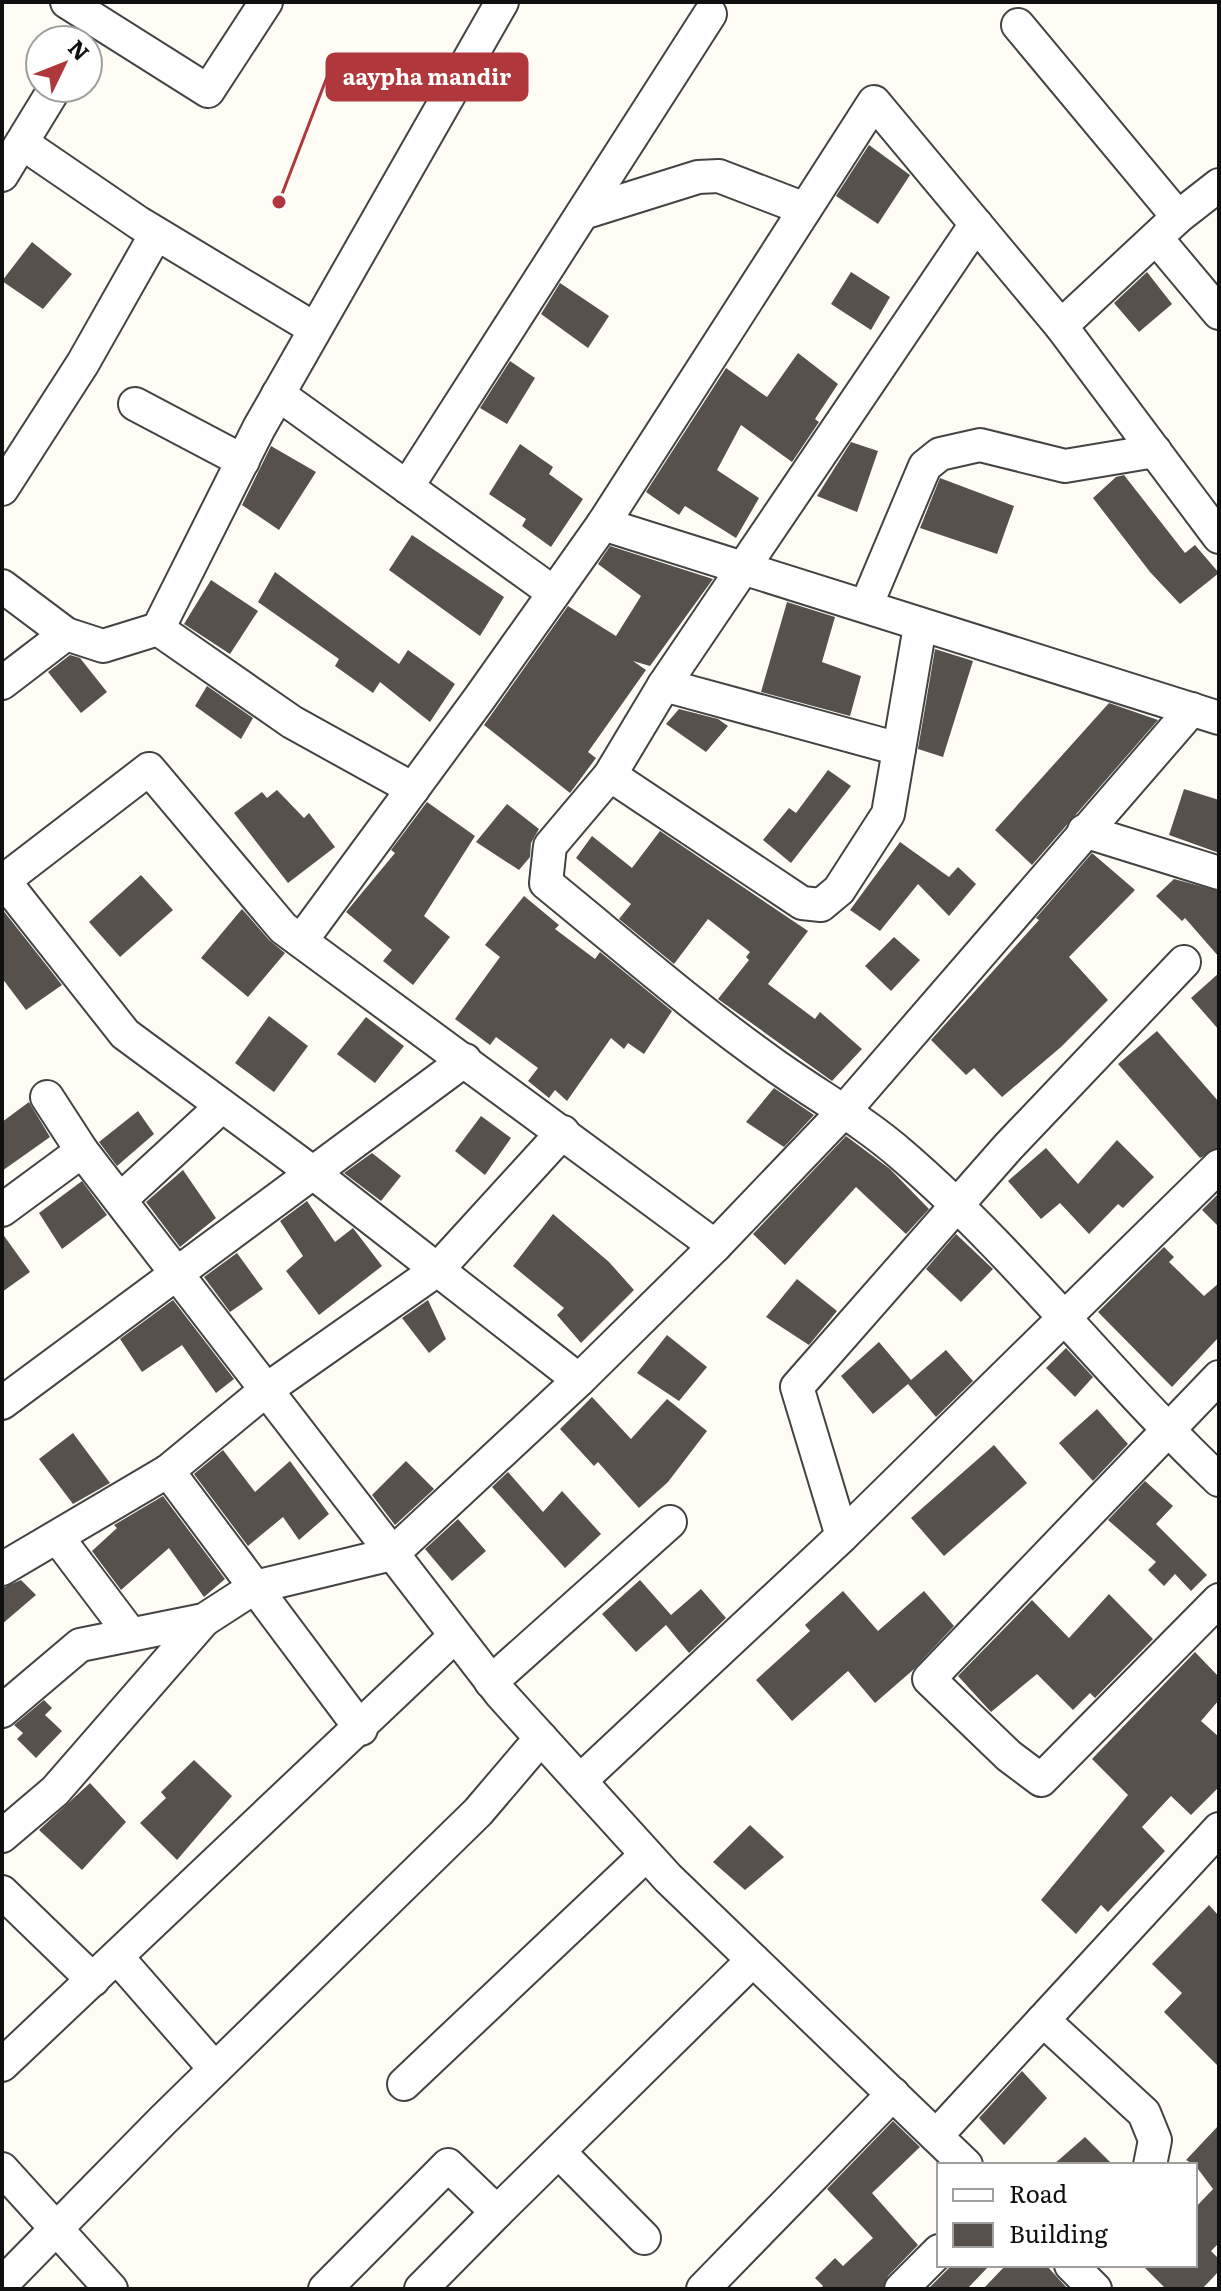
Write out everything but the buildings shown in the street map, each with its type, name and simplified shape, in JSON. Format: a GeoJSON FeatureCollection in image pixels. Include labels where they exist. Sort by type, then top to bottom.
{"type":"FeatureCollection","features":[{"type":"Feature","properties":{"kind":"street"},"geometry":{"type":"LineString","coordinates":[[67,2],[208,91],[266,2]]}},
{"type":"Feature","properties":{"kind":"street"},"geometry":{"type":"LineString","coordinates":[[2,586],[66,634],[103,646],[158,629],[278,394],[502,2]]}},
{"type":"Feature","properties":{"kind":"street"},"geometry":{"type":"LineString","coordinates":[[407,487],[710,14]]}},
{"type":"Feature","properties":{"kind":"street"},"geometry":{"type":"LineString","coordinates":[[1018,25],[1167,228],[1219,313]]}},
{"type":"Feature","properties":{"kind":"street"},"geometry":{"type":"LineString","coordinates":[[301,941],[603,524],[874,102],[1061,326],[1219,537]]}},
{"type":"Feature","properties":{"kind":"street"},"geometry":{"type":"LineString","coordinates":[[2,175],[45,104]]}},
{"type":"Feature","properties":{"kind":"street"},"geometry":{"type":"LineString","coordinates":[[22,143],[156,234],[315,329]]}},
{"type":"Feature","properties":{"kind":"street"},"geometry":{"type":"LineString","coordinates":[[583,213],[698,177],[719,176],[805,209]]}},
{"type":"Feature","properties":{"kind":"street"},"geometry":{"type":"LineString","coordinates":[[1061,326],[1167,228],[1219,185]]}},
{"type":"Feature","properties":{"kind":"street"},"geometry":{"type":"LineString","coordinates":[[976,224],[664,685],[610,775],[550,846],[546,883],[695,1006],[775,1066],[845,1110],[959,1207],[1067,1319],[1167,1431],[1219,1480]]}},
{"type":"Feature","properties":{"kind":"street"},"geometry":{"type":"LineString","coordinates":[[2,489],[83,363],[156,234]]}},
{"type":"Feature","properties":{"kind":"street"},"geometry":{"type":"LineString","coordinates":[[278,394],[554,593]]}},
{"type":"Feature","properties":{"kind":"street"},"geometry":{"type":"LineString","coordinates":[[135,404],[243,461]]}},
{"type":"Feature","properties":{"kind":"street"},"geometry":{"type":"LineString","coordinates":[[866,606],[925,466],[940,454],[980,445],[1065,466],[1155,451]]}},
{"type":"Feature","properties":{"kind":"street"},"geometry":{"type":"LineString","coordinates":[[2,1836],[55,1791],[204,1620],[255,1587],[392,1554],[579,1380],[715,1246],[845,1110],[1084,831],[1206,713],[920,626],[866,606],[603,524]]}},
{"type":"Feature","properties":{"kind":"street"},"geometry":{"type":"LineString","coordinates":[[610,775],[802,903],[821,905],[839,890],[888,814],[920,626]]}},
{"type":"Feature","properties":{"kind":"street"},"geometry":{"type":"LineString","coordinates":[[158,629],[292,722],[413,789]]}},
{"type":"Feature","properties":{"kind":"street"},"geometry":{"type":"LineString","coordinates":[[2,683],[66,634]]}},
{"type":"Feature","properties":{"kind":"street"},"geometry":{"type":"LineString","coordinates":[[664,685],[899,749]]}},
{"type":"Feature","properties":{"kind":"street"},"geometry":{"type":"LineString","coordinates":[[579,1380],[312,1172],[125,1034],[3,882],[149,769],[283,928],[715,1246]]}},
{"type":"Feature","properties":{"kind":"street"},"geometry":{"type":"LineString","coordinates":[[1084,831],[1219,873]]}},
{"type":"Feature","properties":{"kind":"street"},"geometry":{"type":"LineString","coordinates":[[842,1536],[797,1387],[959,1207],[1008,1147],[1184,962]]}},
{"type":"Feature","properties":{"kind":"street"},"geometry":{"type":"LineString","coordinates":[[2,1403],[465,1060]]}},
{"type":"Feature","properties":{"kind":"street"},"geometry":{"type":"LineString","coordinates":[[47,1097],[82,1151],[491,1682],[646,1855],[964,2163]]}},
{"type":"Feature","properties":{"kind":"street"},"geometry":{"type":"LineString","coordinates":[[120,1200],[222,1106]]}},
{"type":"Feature","properties":{"kind":"street"},"geometry":{"type":"LineString","coordinates":[[2,1569],[168,1471],[266,1390],[437,1270],[563,1132]]}},
{"type":"Feature","properties":{"kind":"street"},"geometry":{"type":"LineString","coordinates":[[2,1210],[82,1151]]}},
{"type":"Feature","properties":{"kind":"street"},"geometry":{"type":"LineString","coordinates":[[580,1781],[842,1536],[1067,1319],[1219,1166]]}},
{"type":"Feature","properties":{"kind":"street"},"geometry":{"type":"LineString","coordinates":[[1219,1377],[929,1679],[1009,1756],[1041,1780],[1219,1600]]}},
{"type":"Feature","properties":{"kind":"street"},"geometry":{"type":"LineString","coordinates":[[168,1471],[361,1729]]}},
{"type":"Feature","properties":{"kind":"street"},"geometry":{"type":"LineString","coordinates":[[491,1682],[670,1522]]}},
{"type":"Feature","properties":{"kind":"street"},"geometry":{"type":"LineString","coordinates":[[58,1538],[129,1632]]}},
{"type":"Feature","properties":{"kind":"street"},"geometry":{"type":"LineString","coordinates":[[2,1711],[80,1645],[129,1632],[204,1620]]}},
{"type":"Feature","properties":{"kind":"street"},"geometry":{"type":"LineString","coordinates":[[2,2065],[361,1729],[454,1637]]}},
{"type":"Feature","properties":{"kind":"street"},"geometry":{"type":"LineString","coordinates":[[2,2284],[215,2069],[478,1812],[541,1738]]}},
{"type":"Feature","properties":{"kind":"street"},"geometry":{"type":"LineString","coordinates":[[936,2136],[1219,1829]]}},
{"type":"Feature","properties":{"kind":"street"},"geometry":{"type":"LineString","coordinates":[[404,2084],[646,1855]]}},
{"type":"Feature","properties":{"kind":"street"},"geometry":{"type":"LineString","coordinates":[[2,1892],[93,1980]]}},
{"type":"Feature","properties":{"kind":"street"},"geometry":{"type":"LineString","coordinates":[[117,1957],[215,2069]]}},
{"type":"Feature","properties":{"kind":"street"},"geometry":{"type":"LineString","coordinates":[[421,2289],[753,1960]]}},
{"type":"Feature","properties":{"kind":"street"},"geometry":{"type":"LineString","coordinates":[[1043,2020],[1144,2113],[1155,2140],[1150,2163]]}},
{"type":"Feature","properties":{"kind":"street"},"geometry":{"type":"LineString","coordinates":[[703,2289],[893,2094]]}},
{"type":"Feature","properties":{"kind":"street"},"geometry":{"type":"LineString","coordinates":[[560,2153],[644,2238]]}},
{"type":"Feature","properties":{"kind":"street"},"geometry":{"type":"LineString","coordinates":[[325,2289],[448,2165],[497,2212]]}},
{"type":"Feature","properties":{"kind":"street"},"geometry":{"type":"LineString","coordinates":[[2,2169],[111,2289]]}},
{"type":"Feature","properties":{"kind":"street"},"geometry":{"type":"LineString","coordinates":[[901,2289],[937,2253]]}},
{"type":"Feature","properties":{"kind":"street"},"geometry":{"type":"LineString","coordinates":[[1073,2267],[1095,2289]]}},
{"type":"Feature","properties":{"kind":"place","name":"aaypha mandir"},"geometry":{"type":"Point","coordinates":[279,202]}}]}
